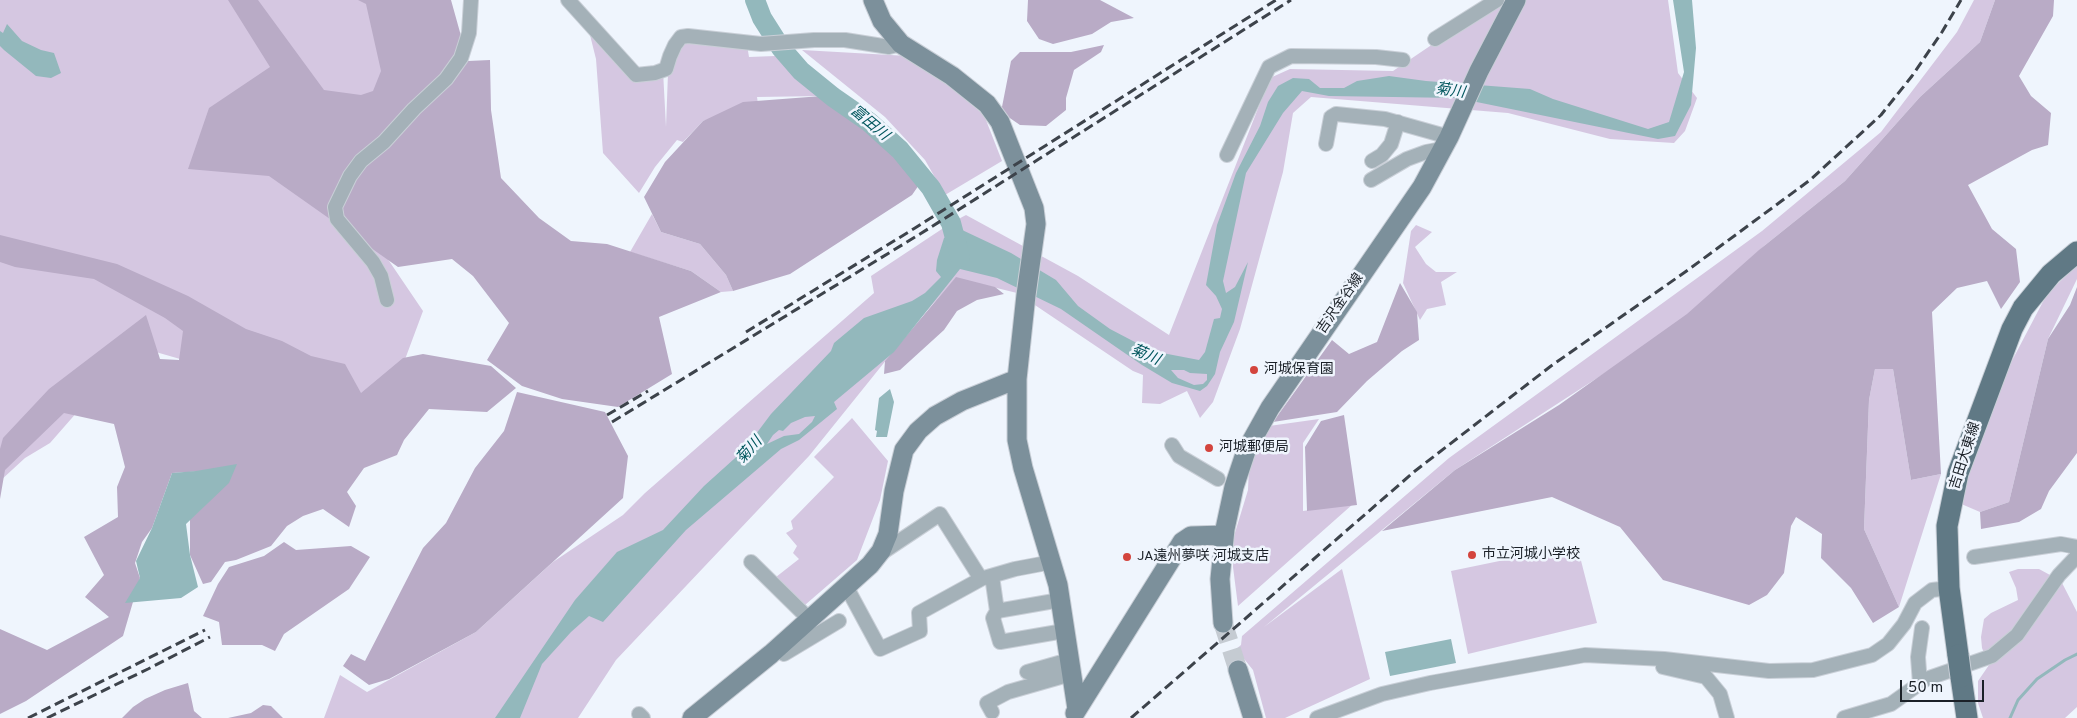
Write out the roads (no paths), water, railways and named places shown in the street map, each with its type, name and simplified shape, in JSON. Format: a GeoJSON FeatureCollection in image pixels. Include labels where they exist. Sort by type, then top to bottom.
{"type":"FeatureCollection","features":[{"type":"Feature","properties":{"kind":"main road","name":"吉田大東線"},"geometry":{"type":"LineString","coordinates":[[1967,718],[1949,588],[1947,526],[1958,473],[2010,336],[2023,308],[2050,274],[2077,252]]}},
{"type":"Feature","properties":{"kind":"street"},"geometry":{"type":"LineString","coordinates":[[387,300],[381,276],[373,262],[336,219],[335,206],[350,176],[361,161],[384,142],[414,109],[446,79],[461,58],[468,33],[472,0]]}},
{"type":"Feature","properties":{"kind":"street"},"geometry":{"type":"LineString","coordinates":[[568,0],[636,75],[655,73],[666,69],[670,56],[681,37],[688,36],[761,44],[795,40],[845,40],[889,47],[901,44]]}},
{"type":"Feature","properties":{"kind":"street"},"geometry":{"type":"LineString","coordinates":[[873,0],[882,21],[901,44],[952,76],[977,94],[987,104],[1000,122],[1034,208],[1036,224],[1032,243],[1017,379],[1017,440],[1023,468],[1052,562],[1060,600],[1070,667],[1074,713]]}},
{"type":"Feature","properties":{"kind":"street"},"geometry":{"type":"LineString","coordinates":[[1435,39],[1497,0]]}},
{"type":"Feature","properties":{"kind":"street","name":"吉沢金谷線"},"geometry":{"type":"LineString","coordinates":[[1223,623],[1220,580],[1224,535],[1234,487],[1246,450],[1270,408],[1422,187],[1479,70],[1516,0]]}},
{"type":"Feature","properties":{"kind":"street"},"geometry":{"type":"LineString","coordinates":[[1227,155],[1269,67],[1292,56],[1376,57],[1403,60]]}},
{"type":"Feature","properties":{"kind":"street"},"geometry":{"type":"LineString","coordinates":[[1326,144],[1331,118],[1336,114],[1385,118],[1447,138]]}},
{"type":"Feature","properties":{"kind":"street"},"geometry":{"type":"LineString","coordinates":[[1372,161],[1382,155],[1390,144],[1398,122]]}},
{"type":"Feature","properties":{"kind":"street"},"geometry":{"type":"LineString","coordinates":[[1371,180],[1407,159],[1426,152],[1447,138]]}},
{"type":"Feature","properties":{"kind":"street"},"geometry":{"type":"LineString","coordinates":[[692,718],[810,619],[870,565],[878,555],[888,534],[899,465],[904,450],[918,431],[935,416],[962,401],[1017,379]]}},
{"type":"Feature","properties":{"kind":"street"},"geometry":{"type":"LineString","coordinates":[[1172,445],[1179,456],[1218,479]]}},
{"type":"Feature","properties":{"kind":"street"},"geometry":{"type":"LineString","coordinates":[[878,555],[940,514],[987,578],[997,611],[993,618],[1000,642],[1064,632]]}},
{"type":"Feature","properties":{"kind":"street"},"geometry":{"type":"LineString","coordinates":[[1074,713],[1182,542],[1192,536],[1224,535]]}},
{"type":"Feature","properties":{"kind":"street"},"geometry":{"type":"LineString","coordinates":[[1974,557],[2061,544],[2077,547]]}},
{"type":"Feature","properties":{"kind":"street"},"geometry":{"type":"LineString","coordinates":[[1844,718],[1891,704],[1926,679],[1992,656],[2017,635],[2059,575],[2077,556]]}},
{"type":"Feature","properties":{"kind":"street"},"geometry":{"type":"LineString","coordinates":[[751,562],[810,619]]}},
{"type":"Feature","properties":{"kind":"street"},"geometry":{"type":"LineString","coordinates":[[846,586],[880,649],[920,630],[919,613],[987,578],[1014,569],[1052,562]]}},
{"type":"Feature","properties":{"kind":"street"},"geometry":{"type":"LineString","coordinates":[[1317,718],[1382,694],[1585,655],[1769,671],[1813,670],[1872,655],[1888,644],[1904,624],[1915,603],[1932,590],[1949,588]]}},
{"type":"Feature","properties":{"kind":"street"},"geometry":{"type":"LineString","coordinates":[[997,611],[1060,600]]}},
{"type":"Feature","properties":{"kind":"street"},"geometry":{"type":"LineString","coordinates":[[778,647],[784,654],[838,621]]}},
{"type":"Feature","properties":{"kind":"street"},"geometry":{"type":"LineString","coordinates":[[1920,684],[1918,657],[1922,628]]}},
{"type":"Feature","properties":{"kind":"street"},"geometry":{"type":"LineString","coordinates":[[1636,658],[1647,663],[1706,677],[1720,694],[1727,718]]}},
{"type":"Feature","properties":{"kind":"street"},"geometry":{"type":"LineString","coordinates":[[1027,672],[1070,667]]}},
{"type":"Feature","properties":{"kind":"street"},"geometry":{"type":"LineString","coordinates":[[992,712],[987,703],[1008,692],[1070,667]]}},
{"type":"Feature","properties":{"kind":"street"},"geometry":{"type":"LineString","coordinates":[[1238,670],[1253,718]]}},
{"type":"Feature","properties":{"kind":"water","name":"菊川"},"geometry":{"type":"Polygon","coordinates":[[[1673,0],[1692,0],[1696,48],[1691,105],[1675,136],[1658,139],[1457,98],[1329,96],[1302,91],[1283,113],[1246,173],[1223,281],[1226,293],[1235,287],[1248,262],[1234,322],[1220,352],[1215,374],[1207,386],[1200,391],[1172,383],[1142,365],[1061,309],[997,278],[960,269],[894,352],[834,402],[837,409],[799,440],[781,449],[686,530],[603,622],[589,616],[571,632],[542,664],[520,718],[495,718],[575,600],[617,552],[663,530],[704,486],[744,450],[771,414],[831,351],[834,343],[864,318],[912,301],[925,293],[941,277],[936,271],[937,260],[944,238],[960,229],[1011,253],[1056,280],[1078,306],[1110,329],[1152,351],[1199,360],[1205,352],[1214,319],[1220,318],[1222,309],[1216,296],[1206,285],[1217,225],[1236,173],[1260,126],[1268,102],[1278,86],[1293,78],[1309,79],[1320,88],[1344,88],[1357,81],[1389,76],[1426,81],[1530,89],[1553,99],[1648,129],[1669,122],[1684,72],[1673,0]],[[1171,370],[1178,378],[1194,385],[1203,384],[1207,380],[1207,374],[1171,370]],[[815,416],[805,417],[791,423],[783,431],[779,430],[767,444],[784,436],[799,434],[812,422],[815,416]]]}},
{"type":"Feature","properties":{"kind":"water"},"geometry":{"type":"Polygon","coordinates":[[[7,24],[22,41],[41,50],[54,53],[61,73],[51,78],[36,76],[4,50],[0,46],[0,31],[3,33],[7,24]]]}},
{"type":"Feature","properties":{"kind":"water"},"geometry":{"type":"Polygon","coordinates":[[[890,389],[894,402],[887,437],[876,437],[877,431],[875,430],[879,398],[890,389]]]}},
{"type":"Feature","properties":{"kind":"water"},"geometry":{"type":"Polygon","coordinates":[[[237,464],[229,483],[186,524],[190,555],[198,587],[181,598],[125,603],[140,578],[136,561],[152,528],[172,473],[237,464]]]}},
{"type":"Feature","properties":{"kind":"water"},"geometry":{"type":"Polygon","coordinates":[[[1451,639],[1456,663],[1390,676],[1385,652],[1451,639]]]}},
{"type":"Feature","properties":{"kind":"waterway","name":"富田川"},"geometry":{"type":"LineString","coordinates":[[755,0],[762,18],[781,48],[801,71],[833,97],[869,122],[900,150],[931,188],[951,223],[960,257]]}},
{"type":"Feature","properties":{"kind":"waterway"},"geometry":{"type":"LineString","coordinates":[[2010,718],[2018,700],[2037,679],[2077,654]]}},
{"type":"Feature","properties":{"kind":"tunnel"},"geometry":{"type":"LineString","coordinates":[[1223,623],[1238,670]]}},
{"type":"Feature","properties":{"kind":"railway"},"geometry":{"type":"LineString","coordinates":[[746,332],[915,228],[1276,0]]}},
{"type":"Feature","properties":{"kind":"railway"},"geometry":{"type":"LineString","coordinates":[[612,422],[920,234],[1291,0]]}},
{"type":"Feature","properties":{"kind":"railway"},"geometry":{"type":"LineString","coordinates":[[1131,718],[1415,471],[1551,366],[1688,270],[1810,180],[1881,115],[1912,76],[1961,0]]}},
{"type":"Feature","properties":{"kind":"railway"},"geometry":{"type":"LineString","coordinates":[[607,415],[648,391]]}},
{"type":"Feature","properties":{"kind":"railway"},"geometry":{"type":"LineString","coordinates":[[28,718],[205,630]]}},
{"type":"Feature","properties":{"kind":"railway"},"geometry":{"type":"LineString","coordinates":[[47,718],[210,637]]}},
{"type":"Feature","properties":{"kind":"place","name":"河城保育園"},"geometry":{"type":"Point","coordinates":[1254,370]}},
{"type":"Feature","properties":{"kind":"place","name":"河城郵便局"},"geometry":{"type":"Point","coordinates":[1209,448]}},
{"type":"Feature","properties":{"kind":"place","name":"市立河城小学校"},"geometry":{"type":"Point","coordinates":[1472,555]}},
{"type":"Feature","properties":{"kind":"place","name":"JA遠州夢咲 河城支店"},"geometry":{"type":"Point","coordinates":[1127,557]}}]}
